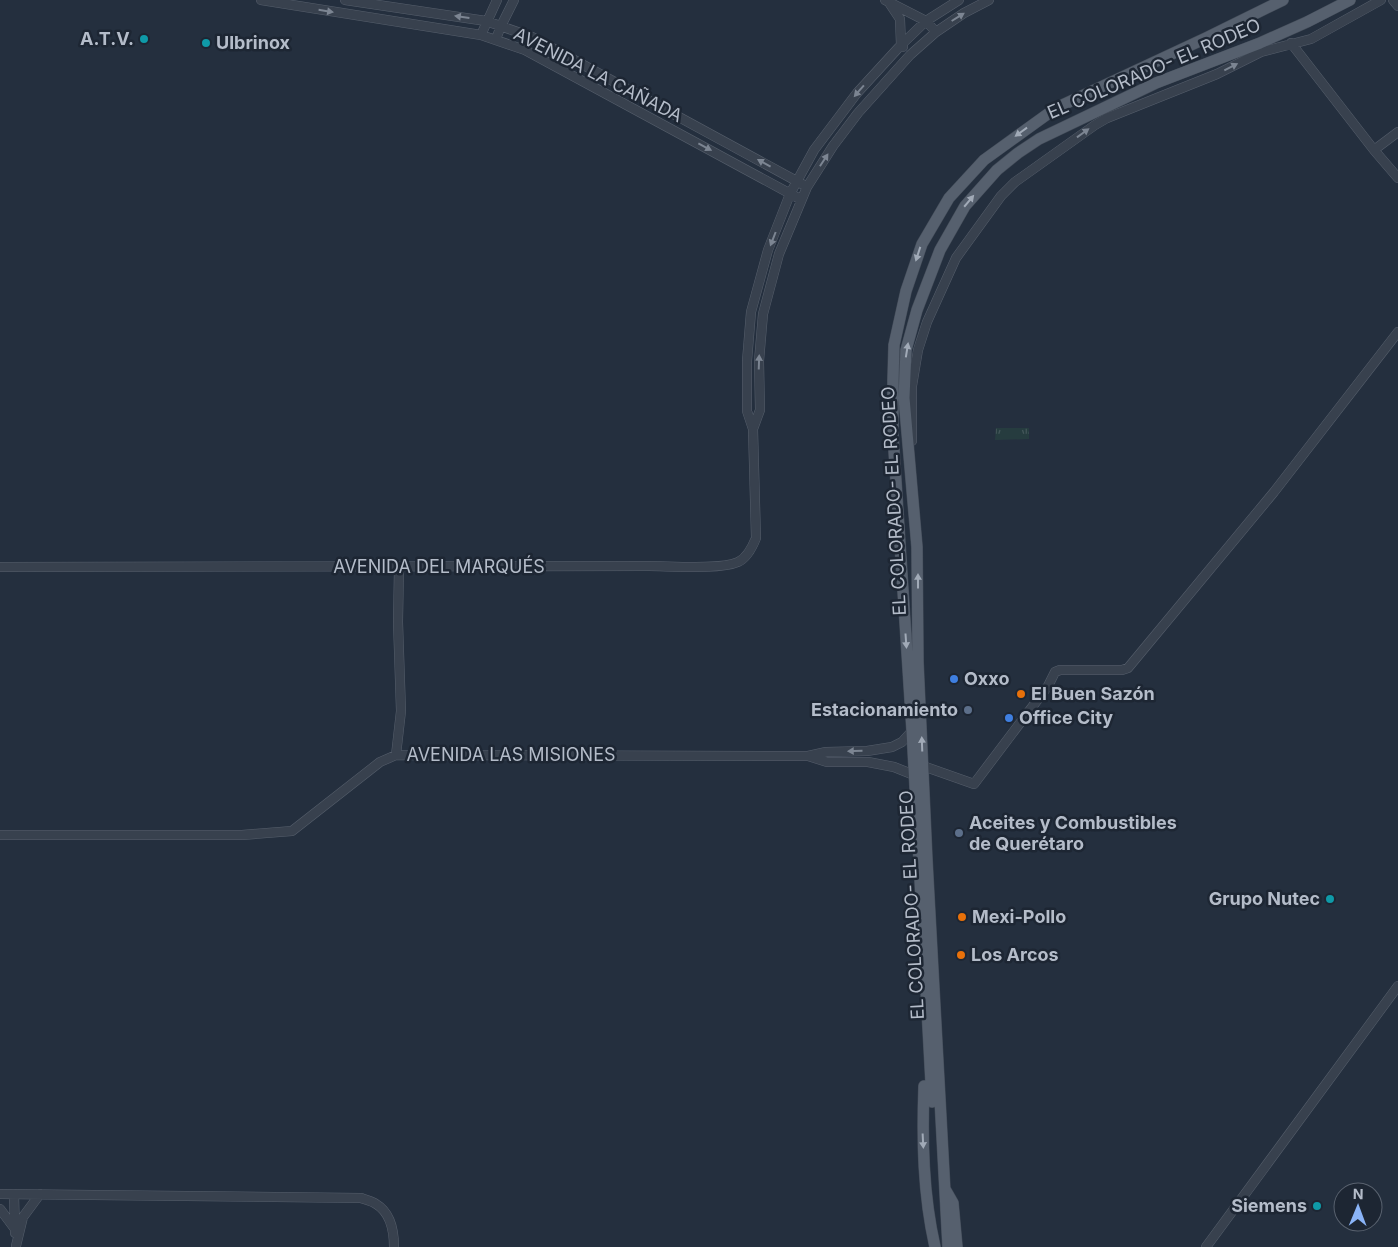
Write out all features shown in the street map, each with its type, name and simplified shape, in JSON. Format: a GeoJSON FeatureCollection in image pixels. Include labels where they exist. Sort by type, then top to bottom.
{"type":"FeatureCollection","features":[{"type":"Feature","properties":{"kind":"main road","name":"EL COLORADO- EL RODEO"},"geometry":{"type":"LineString","coordinates":[[942,1247],[893,435],[894,345],[906,291],[922,244],[949,198],[984,160],[1056,108],[1283,0]]}},
{"type":"Feature","properties":{"kind":"main road","name":"EL COLORADO- EL RODEO"},"geometry":{"type":"LineString","coordinates":[[948,1247],[918,662],[917,547],[904,398],[906,350],[916,310],[940,250],[964,206],[997,170],[1038,139],[1156,84],[1280,34],[1343,2]]}},
{"type":"Feature","properties":{"kind":"main road"},"geometry":{"type":"LineString","coordinates":[[927,1022],[923,1134],[928,1215],[935,1247]]}},
{"type":"Feature","properties":{"kind":"main road"},"geometry":{"type":"LineString","coordinates":[[944,1188],[953,1203],[957,1247]]}},
{"type":"Feature","properties":{"kind":"street"},"geometry":{"type":"LineString","coordinates":[[261,0],[496,39],[525,50],[552,64],[800,199]]}},
{"type":"Feature","properties":{"kind":"street","name":"AVENIDA LA CAÑADA"},"geometry":{"type":"LineString","coordinates":[[345,0],[486,21],[532,37],[807,187]]}},
{"type":"Feature","properties":{"kind":"street"},"geometry":{"type":"LineString","coordinates":[[481,35],[497,0]]}},
{"type":"Feature","properties":{"kind":"street"},"geometry":{"type":"LineString","coordinates":[[496,39],[514,0]]}},
{"type":"Feature","properties":{"kind":"street","name":"AVENIDA DEL MARQUÉS"},"geometry":{"type":"LineString","coordinates":[[0,567],[276,566],[399,568],[723,566],[739,562],[751,551],[756,538],[753,429],[747,411],[747,362],[751,312],[768,250],[790,194],[814,150],[874,74],[926,21],[960,0]]}},
{"type":"Feature","properties":{"kind":"street"},"geometry":{"type":"LineString","coordinates":[[762,274],[772,278],[778,254],[800,199],[833,146],[858,113],[910,55],[936,32],[964,13],[989,0]]}},
{"type":"Feature","properties":{"kind":"street"},"geometry":{"type":"LineString","coordinates":[[908,450],[913,438],[913,376],[918,350],[927,322],[956,258],[1000,196],[1015,182],[1095,125],[1217,74],[1260,52],[1311,39],[1382,0]]}},
{"type":"Feature","properties":{"kind":"street"},"geometry":{"type":"LineString","coordinates":[[1393,0],[1398,6]]}},
{"type":"Feature","properties":{"kind":"street"},"geometry":{"type":"LineString","coordinates":[[887,1],[926,21],[936,32]]}},
{"type":"Feature","properties":{"kind":"street"},"geometry":{"type":"LineString","coordinates":[[887,1],[900,18],[901,45],[910,55]]}},
{"type":"Feature","properties":{"kind":"street"},"geometry":{"type":"LineString","coordinates":[[375,18],[378,5]]}},
{"type":"Feature","properties":{"kind":"street"},"geometry":{"type":"LineString","coordinates":[[420,26],[423,12]]}},
{"type":"Feature","properties":{"kind":"street"},"geometry":{"type":"LineString","coordinates":[[1260,52],[1280,34]]}},
{"type":"Feature","properties":{"kind":"street"},"geometry":{"type":"LineString","coordinates":[[1291,43],[1398,178]]}},
{"type":"Feature","properties":{"kind":"street"},"geometry":{"type":"LineString","coordinates":[[552,64],[559,51]]}},
{"type":"Feature","properties":{"kind":"street"},"geometry":{"type":"LineString","coordinates":[[874,74],[883,84]]}},
{"type":"Feature","properties":{"kind":"street"},"geometry":{"type":"LineString","coordinates":[[848,105],[858,113]]}},
{"type":"Feature","properties":{"kind":"street"},"geometry":{"type":"LineString","coordinates":[[1374,150],[1398,132]]}},
{"type":"Feature","properties":{"kind":"street","name":"AVENIDA DEL MARQUÉS"},"geometry":{"type":"LineString","coordinates":[[753,429],[760,410],[759,361],[763,314],[772,278]]}},
{"type":"Feature","properties":{"kind":"street"},"geometry":{"type":"LineString","coordinates":[[923,766],[974,784],[1048,686],[1055,672],[1060,670],[1122,670],[1128,668],[1274,492],[1398,332]]}},
{"type":"Feature","properties":{"kind":"street"},"geometry":{"type":"LineString","coordinates":[[396,755],[401,711],[398,622],[399,568]]}},
{"type":"Feature","properties":{"kind":"street","name":"AVENIDA LAS MISIONES"},"geometry":{"type":"LineString","coordinates":[[0,835],[242,835],[292,831],[380,762],[396,755],[808,756],[826,752],[867,751],[892,746],[902,742],[912,731]]}},
{"type":"Feature","properties":{"kind":"street","name":"AVENIDA LAS MISIONES"},"geometry":{"type":"LineString","coordinates":[[808,756],[827,762],[868,762],[894,767],[914,774]]}},
{"type":"Feature","properties":{"kind":"street"},"geometry":{"type":"LineString","coordinates":[[1206,1247],[1398,986]]}},
{"type":"Feature","properties":{"kind":"street"},"geometry":{"type":"LineString","coordinates":[[0,1194],[361,1198],[377,1204],[387,1215],[392,1225],[394,1247]]}},
{"type":"Feature","properties":{"kind":"street"},"geometry":{"type":"LineString","coordinates":[[14,1194],[16,1247]]}},
{"type":"Feature","properties":{"kind":"street"},"geometry":{"type":"LineString","coordinates":[[16,1247],[23,1217],[40,1194]]}},
{"type":"Feature","properties":{"kind":"street"},"geometry":{"type":"LineString","coordinates":[[0,1210],[15,1230]]}},
{"type":"Feature","properties":{"kind":"green space"},"geometry":{"type":"Polygon","coordinates":[[[996,428],[1029,428],[1029,439],[995,440],[996,428]]]}},
{"type":"Feature","properties":{"kind":"place","name":"A.T.V."},"geometry":{"type":"Point","coordinates":[144,39]}},
{"type":"Feature","properties":{"kind":"place","name":"Ulbrinox"},"geometry":{"type":"Point","coordinates":[206,43]}},
{"type":"Feature","properties":{"kind":"place","name":"Oxxo"},"geometry":{"type":"Point","coordinates":[954,679]}},
{"type":"Feature","properties":{"kind":"place","name":"El Buen Sazón"},"geometry":{"type":"Point","coordinates":[1021,694]}},
{"type":"Feature","properties":{"kind":"place","name":"Estacionamiento"},"geometry":{"type":"Point","coordinates":[968,710]}},
{"type":"Feature","properties":{"kind":"place","name":"Office City"},"geometry":{"type":"Point","coordinates":[1009,718]}},
{"type":"Feature","properties":{"kind":"place","name":"Aceites y Combustibles de Querétaro"},"geometry":{"type":"Point","coordinates":[959,833]}},
{"type":"Feature","properties":{"kind":"place","name":"Grupo Nutec"},"geometry":{"type":"Point","coordinates":[1330,899]}},
{"type":"Feature","properties":{"kind":"place","name":"Mexi-Pollo"},"geometry":{"type":"Point","coordinates":[962,917]}},
{"type":"Feature","properties":{"kind":"place","name":"Los Arcos"},"geometry":{"type":"Point","coordinates":[961,955]}},
{"type":"Feature","properties":{"kind":"place","name":"Siemens"},"geometry":{"type":"Point","coordinates":[1317,1206]}}]}
